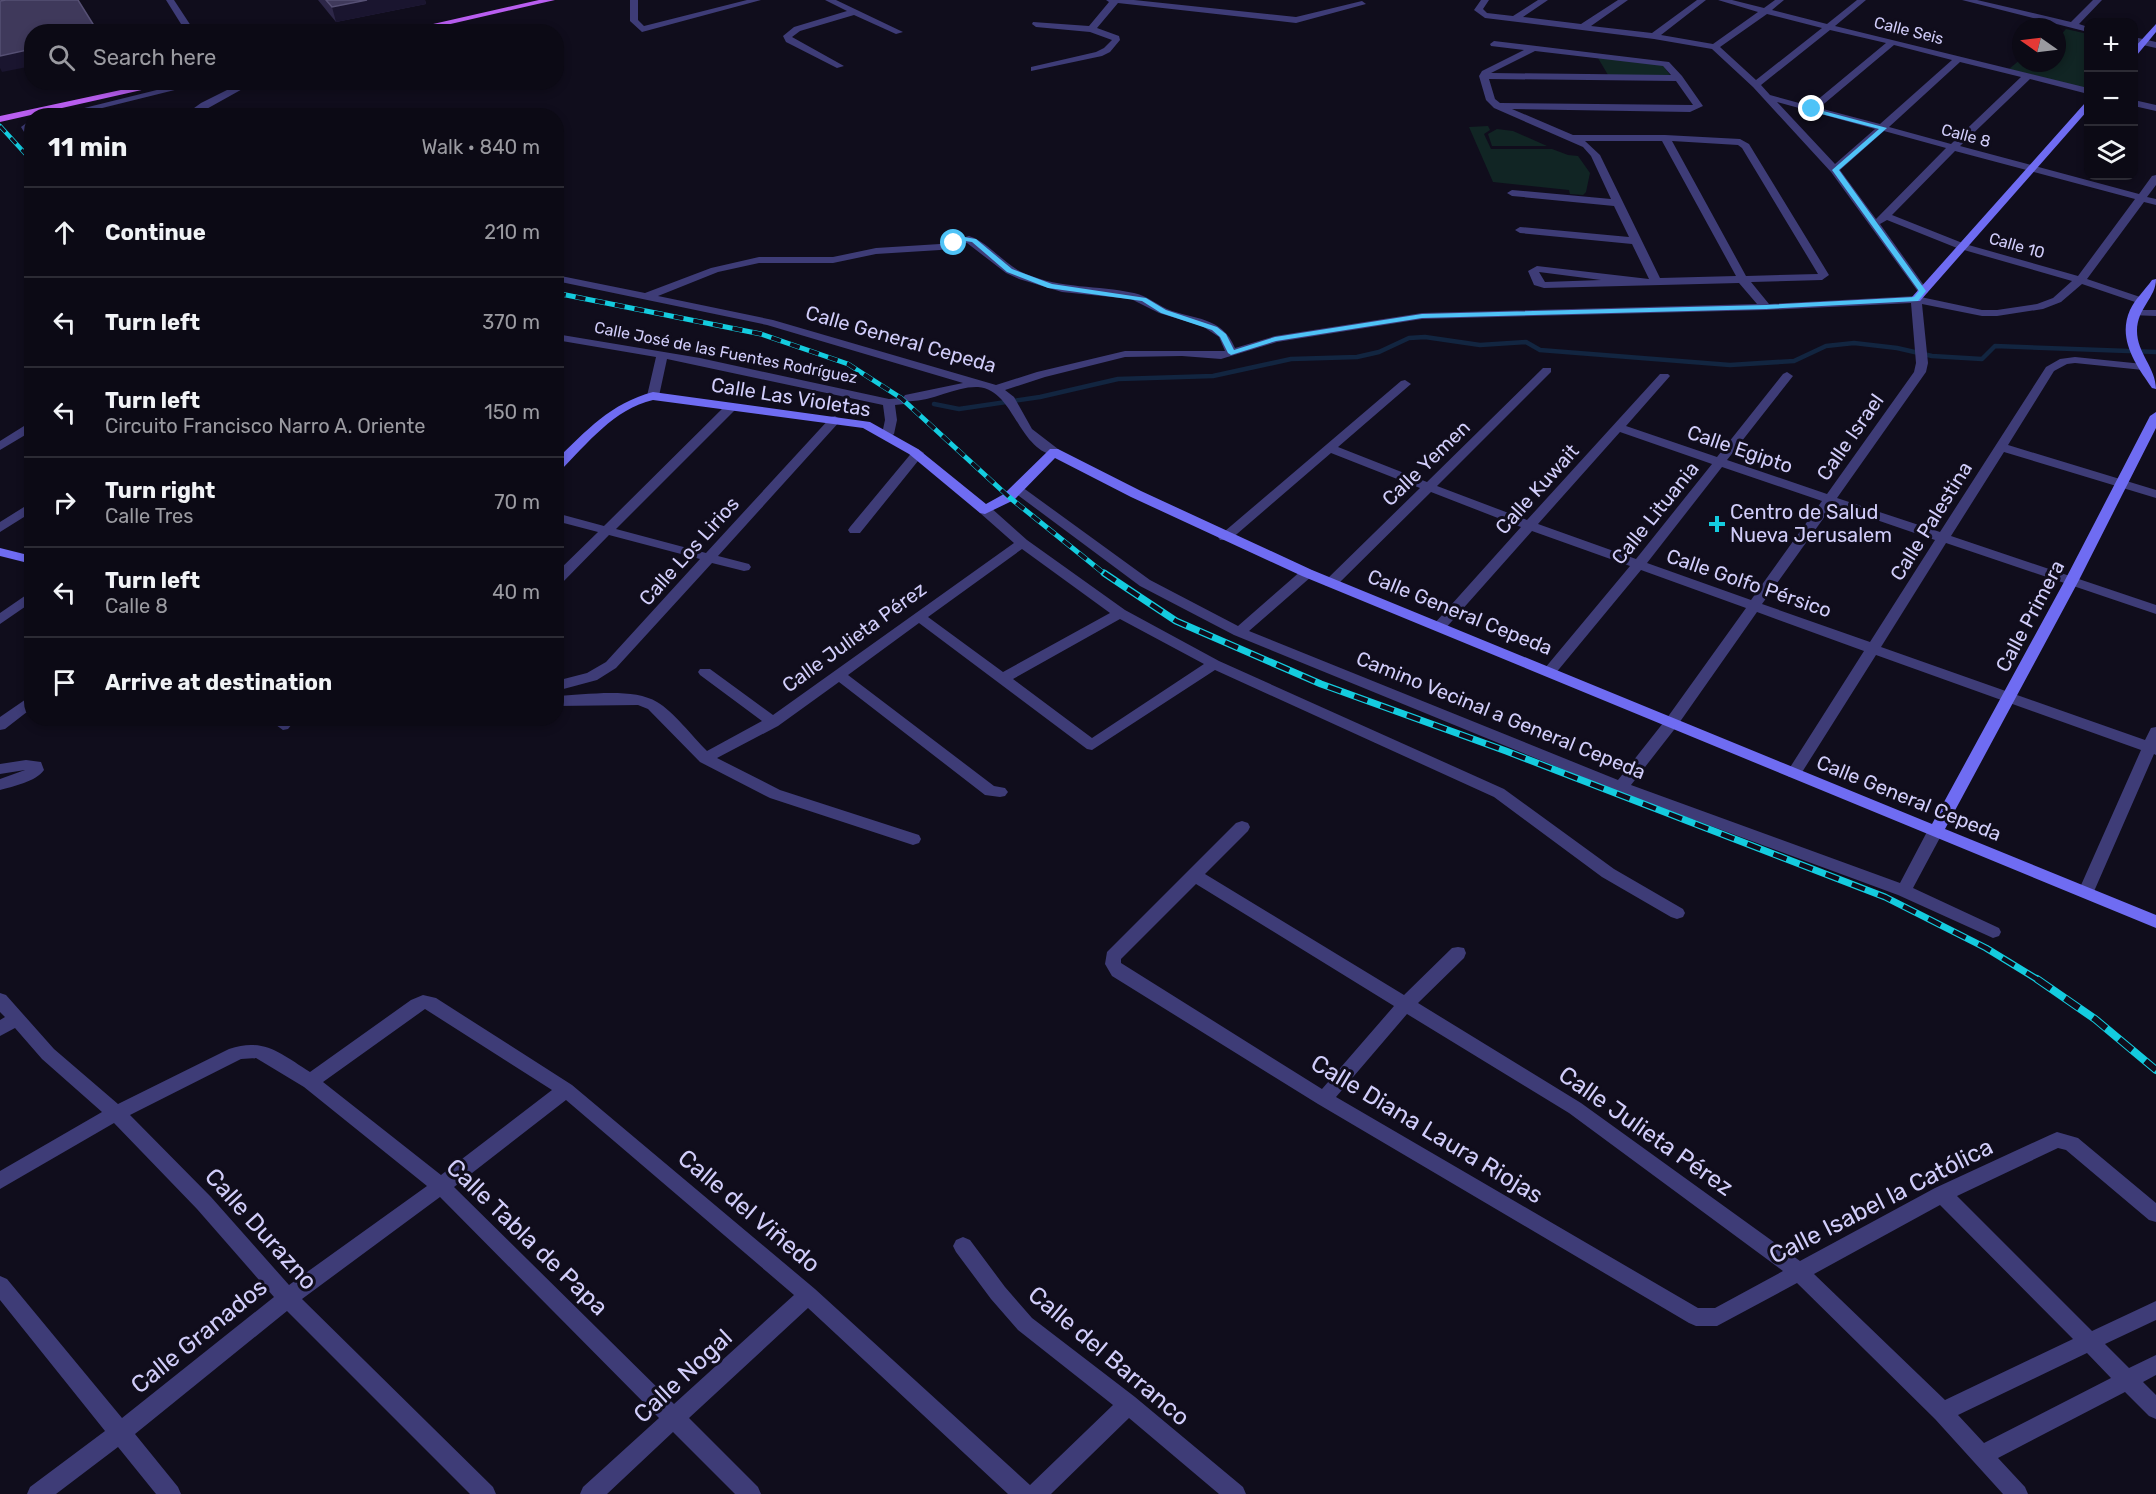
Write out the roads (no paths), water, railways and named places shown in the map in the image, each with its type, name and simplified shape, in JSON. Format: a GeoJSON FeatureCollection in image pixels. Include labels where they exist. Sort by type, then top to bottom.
{"type":"FeatureCollection","features":[{"type":"Feature","properties":{"kind":"main road"},"geometry":{"type":"LineString","coordinates":[[439,24],[551,0]]}},
{"type":"Feature","properties":{"kind":"main road"},"geometry":{"type":"LineString","coordinates":[[0,113],[102,90]]}},
{"type":"Feature","properties":{"kind":"main road"},"geometry":{"type":"LineString","coordinates":[[52,108],[137,90]]}},
{"type":"Feature","properties":{"kind":"main road"},"geometry":{"type":"LineString","coordinates":[[0,119],[24,114]]}},
{"type":"Feature","properties":{"kind":"street"},"geometry":{"type":"LineString","coordinates":[[170,0],[186,24]]}},
{"type":"Feature","properties":{"kind":"street"},"geometry":{"type":"LineString","coordinates":[[634,0],[634,21],[642,29],[757,0]]}},
{"type":"Feature","properties":{"kind":"street"},"geometry":{"type":"LineString","coordinates":[[829,0],[899,32]]}},
{"type":"Feature","properties":{"kind":"street"},"geometry":{"type":"LineString","coordinates":[[1110,0],[1284,20],[1308,19],[1362,4]]}},
{"type":"Feature","properties":{"kind":"street"},"geometry":{"type":"LineString","coordinates":[[1485,0],[1478,10],[1480,14],[1654,36],[1715,47],[1768,97],[1835,170],[1875,226],[1919,295]]}},
{"type":"Feature","properties":{"kind":"street"},"geometry":{"type":"LineString","coordinates":[[1514,19],[1544,0]]}},
{"type":"Feature","properties":{"kind":"street"},"geometry":{"type":"LineString","coordinates":[[1583,27],[1624,0]]}},
{"type":"Feature","properties":{"kind":"street"},"geometry":{"type":"LineString","coordinates":[[1654,36],[1702,0]]}},
{"type":"Feature","properties":{"kind":"street","name":"Calle Seis"},"geometry":{"type":"LineString","coordinates":[[1722,0],[2084,90]]}},
{"type":"Feature","properties":{"kind":"street"},"geometry":{"type":"LineString","coordinates":[[1715,47],[1780,0]]}},
{"type":"Feature","properties":{"kind":"street"},"geometry":{"type":"LineString","coordinates":[[1756,85],[1862,0]]}},
{"type":"Feature","properties":{"kind":"street"},"geometry":{"type":"LineString","coordinates":[[1966,0],[2084,28]]}},
{"type":"Feature","properties":{"kind":"street"},"geometry":{"type":"LineString","coordinates":[[2008,10],[2019,0]]}},
{"type":"Feature","properties":{"kind":"street"},"geometry":{"type":"LineString","coordinates":[[2073,25],[2098,0]]}},
{"type":"Feature","properties":{"kind":"street"},"geometry":{"type":"LineString","coordinates":[[1091,29],[1115,1]]}},
{"type":"Feature","properties":{"kind":"street"},"geometry":{"type":"LineString","coordinates":[[840,66],[789,40],[787,36],[797,29],[854,12]]}},
{"type":"Feature","properties":{"kind":"street"},"geometry":{"type":"LineString","coordinates":[[1034,69],[1099,54],[1113,45],[1115,36],[1091,29],[1036,24]]}},
{"type":"Feature","properties":{"kind":"street"},"geometry":{"type":"LineString","coordinates":[[2138,48],[2156,27]]}},
{"type":"Feature","properties":{"kind":"street"},"geometry":{"type":"LineString","coordinates":[[2138,41],[2156,45]]}},
{"type":"Feature","properties":{"kind":"street"},"geometry":{"type":"LineString","coordinates":[[1812,109],[1893,42]]}},
{"type":"Feature","properties":{"kind":"street"},"geometry":{"type":"LineString","coordinates":[[1494,44],[1666,64],[1698,103],[1698,106],[1690,109],[1497,106]]}},
{"type":"Feature","properties":{"kind":"street"},"geometry":{"type":"LineString","coordinates":[[1484,76],[1489,70],[1534,49]]}},
{"type":"Feature","properties":{"kind":"street"},"geometry":{"type":"LineString","coordinates":[[1593,55],[1605,77]]}},
{"type":"Feature","properties":{"kind":"street"},"geometry":{"type":"LineString","coordinates":[[1835,170],[1959,58]]}},
{"type":"Feature","properties":{"kind":"street"},"geometry":{"type":"LineString","coordinates":[[1484,76],[1679,78]]}},
{"type":"Feature","properties":{"kind":"street"},"geometry":{"type":"LineString","coordinates":[[1484,76],[1491,100],[1497,106],[1572,138],[1586,145],[1595,155],[1619,203],[1650,282]]}},
{"type":"Feature","properties":{"kind":"street"},"geometry":{"type":"LineString","coordinates":[[1875,226],[1953,147],[2028,76]]}},
{"type":"Feature","properties":{"kind":"street"},"geometry":{"type":"LineString","coordinates":[[90,108],[168,90]]}},
{"type":"Feature","properties":{"kind":"street"},"geometry":{"type":"LineString","coordinates":[[200,108],[235,90]]}},
{"type":"Feature","properties":{"kind":"street","name":"Calle 8"},"geometry":{"type":"LineString","coordinates":[[1768,97],[2156,202]]}},
{"type":"Feature","properties":{"kind":"street"},"geometry":{"type":"LineString","coordinates":[[2138,103],[2156,108]]}},
{"type":"Feature","properties":{"kind":"street"},"geometry":{"type":"LineString","coordinates":[[1919,295],[2084,110]]}},
{"type":"Feature","properties":{"kind":"street"},"geometry":{"type":"LineString","coordinates":[[996,389],[1041,374],[1125,354],[1172,353],[1215,356],[1275,339],[1403,317],[1491,313],[1822,277],[1824,272],[1746,146],[1740,142],[1722,139],[1572,138]]}},
{"type":"Feature","properties":{"kind":"street"},"geometry":{"type":"LineString","coordinates":[[1665,138],[1736,288],[1766,307]]}},
{"type":"Feature","properties":{"kind":"street"},"geometry":{"type":"LineString","coordinates":[[1650,282],[1544,285],[1538,283],[1533,271],[1537,269],[1650,282],[1736,288],[1766,307],[1919,295],[1968,311],[1997,313],[2049,304],[2057,300],[2080,280],[2156,178]]}},
{"type":"Feature","properties":{"kind":"street"},"geometry":{"type":"LineString","coordinates":[[1512,193],[1619,203]]}},
{"type":"Feature","properties":{"kind":"street","name":"Calle 10"},"geometry":{"type":"LineString","coordinates":[[1885,216],[1961,246],[2080,280],[2142,301]]}},
{"type":"Feature","properties":{"kind":"street"},"geometry":{"type":"LineString","coordinates":[[1520,230],[1634,241]]}},
{"type":"Feature","properties":{"kind":"street"},"geometry":{"type":"LineString","coordinates":[[564,280],[647,296],[715,270],[759,260],[833,260],[876,251],[940,247],[969,239],[1010,271],[1023,277],[1062,289],[1132,296],[1163,311],[1206,324],[1224,335],[1231,353]]}},
{"type":"Feature","properties":{"kind":"street"},"geometry":{"type":"LineString","coordinates":[[2156,282],[2134,313],[2131,340],[2135,356],[2156,385]]}},
{"type":"Feature","properties":{"kind":"street","name":"Calle Israel"},"geometry":{"type":"LineString","coordinates":[[1621,788],[1672,722],[1920,372],[1922,363],[1918,337],[1919,295]]}},
{"type":"Feature","properties":{"kind":"street","name":"Calle General Cepeda"},"geometry":{"type":"LineString","coordinates":[[647,296],[769,322],[996,389],[1008,397],[1027,431],[1054,452],[1225,537],[1331,583],[2156,922]]}},
{"type":"Feature","properties":{"kind":"street"},"geometry":{"type":"LineString","coordinates":[[2134,313],[2156,313]]}},
{"type":"Feature","properties":{"kind":"street","name":"Calle José de las Fuentes Rodríguez"},"geometry":{"type":"LineString","coordinates":[[564,338],[662,354],[899,401]]}},
{"type":"Feature","properties":{"kind":"street"},"geometry":{"type":"LineString","coordinates":[[564,461],[618,410],[632,400],[653,396],[662,354]]}},
{"type":"Feature","properties":{"kind":"street","name":"Calle Palestina"},"geometry":{"type":"LineString","coordinates":[[1794,773],[2050,369],[2057,364],[2075,360],[2143,367]]}},
{"type":"Feature","properties":{"kind":"street","name":"Calle Yemen"},"geometry":{"type":"LineString","coordinates":[[1331,583],[1547,370]]}},
{"type":"Feature","properties":{"kind":"street","name":"Calle Kuwait"},"geometry":{"type":"LineString","coordinates":[[1439,627],[1665,376]]}},
{"type":"Feature","properties":{"kind":"street","name":"Calle Lituania"},"geometry":{"type":"LineString","coordinates":[[1550,672],[1720,463],[1787,376]]}},
{"type":"Feature","properties":{"kind":"street"},"geometry":{"type":"LineString","coordinates":[[888,434],[899,401],[976,384]]}},
{"type":"Feature","properties":{"kind":"street"},"geometry":{"type":"LineString","coordinates":[[1225,537],[1406,384]]}},
{"type":"Feature","properties":{"kind":"street","name":"Calle Las Violetas"},"geometry":{"type":"LineString","coordinates":[[653,396],[866,425],[888,434],[918,453]]}},
{"type":"Feature","properties":{"kind":"street"},"geometry":{"type":"LineString","coordinates":[[564,573],[731,407]]}},
{"type":"Feature","properties":{"kind":"street","name":"Calle Primera"},"geometry":{"type":"LineString","coordinates":[[1935,832],[2071,582],[2156,416]]}},
{"type":"Feature","properties":{"kind":"street","name":"Calle Los Lirios"},"geometry":{"type":"LineString","coordinates":[[564,684],[592,677],[611,665],[835,420]]}},
{"type":"Feature","properties":{"kind":"street","name":"Calle Egipto"},"geometry":{"type":"LineString","coordinates":[[1618,428],[2156,610]]}},
{"type":"Feature","properties":{"kind":"street"},"geometry":{"type":"LineString","coordinates":[[0,446],[24,430]]}},
{"type":"Feature","properties":{"kind":"street"},"geometry":{"type":"LineString","coordinates":[[2000,447],[2156,494]]}},
{"type":"Feature","properties":{"kind":"street","name":"Calle Golfo Pérsico"},"geometry":{"type":"LineString","coordinates":[[1331,449],[1530,525],[2152,748]]}},
{"type":"Feature","properties":{"kind":"street"},"geometry":{"type":"LineString","coordinates":[[985,510],[1017,490],[1054,452]]}},
{"type":"Feature","properties":{"kind":"street"},"geometry":{"type":"LineString","coordinates":[[855,530],[918,453],[1022,543],[1120,613],[1214,664],[1499,793],[1515,802],[1608,873],[1677,913]]}},
{"type":"Feature","properties":{"kind":"street","name":"Camino Vecinal a General Cepeda"},"geometry":{"type":"LineString","coordinates":[[1017,490],[1145,583],[1239,632],[1621,788],[1904,891],[1993,932]]}},
{"type":"Feature","properties":{"kind":"street"},"geometry":{"type":"LineString","coordinates":[[0,528],[24,512]]}},
{"type":"Feature","properties":{"kind":"street"},"geometry":{"type":"LineString","coordinates":[[564,519],[744,567]]}},
{"type":"Feature","properties":{"kind":"street","name":"Calle Julieta Pérez"},"geometry":{"type":"LineString","coordinates":[[705,758],[774,722],[1022,543]]}},
{"type":"Feature","properties":{"kind":"street"},"geometry":{"type":"LineString","coordinates":[[0,552],[24,558]]}},
{"type":"Feature","properties":{"kind":"street"},"geometry":{"type":"LineString","coordinates":[[1239,632],[1307,573]]}},
{"type":"Feature","properties":{"kind":"street"},"geometry":{"type":"LineString","coordinates":[[0,620],[24,601]]}},
{"type":"Feature","properties":{"kind":"street"},"geometry":{"type":"LineString","coordinates":[[1004,678],[1120,613]]}},
{"type":"Feature","properties":{"kind":"street"},"geometry":{"type":"LineString","coordinates":[[921,618],[1092,745],[1214,664]]}},
{"type":"Feature","properties":{"kind":"street"},"geometry":{"type":"LineString","coordinates":[[705,672],[774,722]]}},
{"type":"Feature","properties":{"kind":"street"},"geometry":{"type":"LineString","coordinates":[[839,675],[990,791],[1000,792]]}},
{"type":"Feature","properties":{"kind":"street"},"geometry":{"type":"LineString","coordinates":[[564,701],[640,700],[653,706],[705,758],[775,794],[913,839]]}},
{"type":"Feature","properties":{"kind":"street"},"geometry":{"type":"LineString","coordinates":[[0,725],[24,706]]}},
{"type":"Feature","properties":{"kind":"street"},"geometry":{"type":"LineString","coordinates":[[2086,892],[2152,748],[2156,732]]}},
{"type":"Feature","properties":{"kind":"street"},"geometry":{"type":"LineString","coordinates":[[0,769],[26,765],[36,766],[36,770],[30,775],[0,785]]}},
{"type":"Feature","properties":{"kind":"street"},"geometry":{"type":"LineString","coordinates":[[1194,875],[1242,827]]}},
{"type":"Feature","properties":{"kind":"street"},"geometry":{"type":"LineString","coordinates":[[1904,891],[1935,832]]}},
{"type":"Feature","properties":{"kind":"street","name":"Calle Julieta Pérez"},"geometry":{"type":"LineString","coordinates":[[1194,875],[1575,1108],[1798,1271],[1942,1412],[2017,1494]]}},
{"type":"Feature","properties":{"kind":"street","name":"Calle Diana Laura Riojas"},"geometry":{"type":"LineString","coordinates":[[1194,875],[1113,957],[1113,964],[1118,970],[1324,1099],[1696,1317],[1716,1317]]}},
{"type":"Feature","properties":{"kind":"street"},"geometry":{"type":"LineString","coordinates":[[1324,1099],[1405,1005],[1458,953]]}},
{"type":"Feature","properties":{"kind":"street","name":"Calle Durazno"},"geometry":{"type":"LineString","coordinates":[[0,1000],[8,1024],[48,1054],[116,1113],[204,1203],[288,1298],[484,1494]]}},
{"type":"Feature","properties":{"kind":"street","name":"Calle del Viñedo"},"geometry":{"type":"LineString","coordinates":[[310,1082],[417,1005],[423,1002],[430,1003],[566,1090],[808,1295],[1024,1494]]}},
{"type":"Feature","properties":{"kind":"street","name":"Calle Tabla de Papa"},"geometry":{"type":"LineString","coordinates":[[116,1113],[244,1051],[258,1051],[273,1058],[310,1082],[441,1186],[750,1494]]}},
{"type":"Feature","properties":{"kind":"street","name":"Calle Granados"},"geometry":{"type":"LineString","coordinates":[[38,1494],[121,1432],[288,1298],[441,1186],[566,1090]]}},
{"type":"Feature","properties":{"kind":"street"},"geometry":{"type":"LineString","coordinates":[[0,1181],[116,1113]]}},
{"type":"Feature","properties":{"kind":"street","name":"Calle Isabel la Católica"},"geometry":{"type":"LineString","coordinates":[[1716,1317],[1942,1194],[2057,1140],[2071,1143],[2156,1214]]}},
{"type":"Feature","properties":{"kind":"street"},"geometry":{"type":"LineString","coordinates":[[1942,1194],[2090,1340],[2156,1409]]}},
{"type":"Feature","properties":{"kind":"street","name":"Calle del Barranco"},"geometry":{"type":"LineString","coordinates":[[963,1246],[998,1293],[1025,1324],[1128,1404],[1235,1494]]}},
{"type":"Feature","properties":{"kind":"street"},"geometry":{"type":"LineString","coordinates":[[0,1285],[170,1494]]}},
{"type":"Feature","properties":{"kind":"street","name":"Calle Nogal"},"geometry":{"type":"LineString","coordinates":[[591,1494],[808,1295]]}},
{"type":"Feature","properties":{"kind":"street"},"geometry":{"type":"LineString","coordinates":[[1942,1412],[2156,1310]]}},
{"type":"Feature","properties":{"kind":"street"},"geometry":{"type":"LineString","coordinates":[[1980,1456],[2156,1365]]}},
{"type":"Feature","properties":{"kind":"street"},"geometry":{"type":"LineString","coordinates":[[1036,1494],[1128,1404]]}},
{"type":"Feature","properties":{"kind":"waterway"},"geometry":{"type":"LineString","coordinates":[[934,404],[959,409],[1040,397],[1118,379],[1213,376],[1291,359],[1357,357],[1379,352],[1409,338],[1425,337],[1480,345],[1526,342],[1540,350],[1730,365],[1794,361],[1826,346],[1854,343],[1897,348],[1932,356],[1982,359],[1995,346],[2156,352]]}},
{"type":"Feature","properties":{"kind":"railway"},"geometry":{"type":"LineString","coordinates":[[0,126],[24,152]]}},
{"type":"Feature","properties":{"kind":"railway"},"geometry":{"type":"LineString","coordinates":[[564,295],[761,334],[848,364],[901,398],[1009,497],[1106,575]]}},
{"type":"Feature","properties":{"kind":"railway"},"geometry":{"type":"LineString","coordinates":[[1104,573],[1176,621],[1321,684],[1506,751],[1885,897],[1986,948],[2039,980]]}},
{"type":"Feature","properties":{"kind":"railway"},"geometry":{"type":"LineString","coordinates":[[2039,980],[2095,1019],[2156,1070]]}},
{"type":"Feature","properties":{"kind":"place","name":"Centro de Salud Nueva Jerusalem"},"geometry":{"type":"Point","coordinates":[1717,524]}}]}
